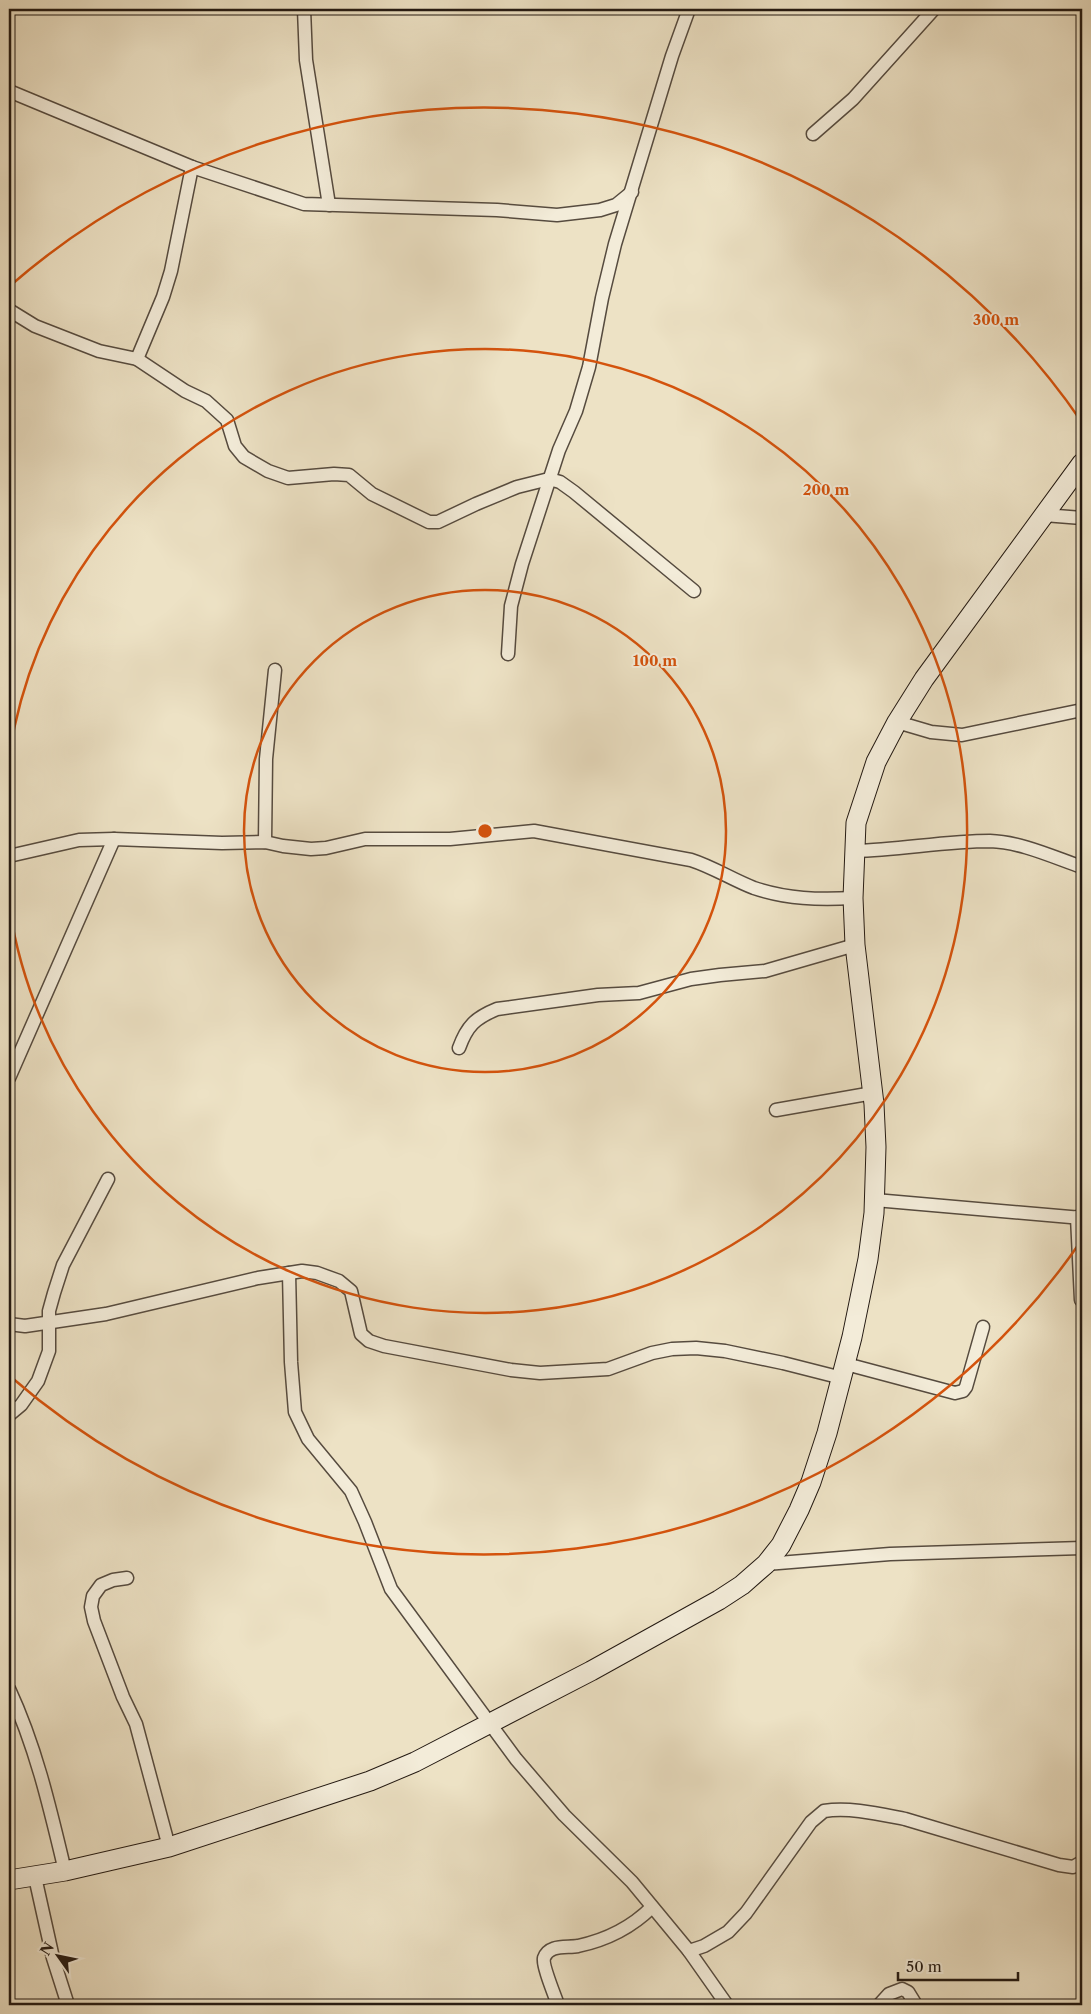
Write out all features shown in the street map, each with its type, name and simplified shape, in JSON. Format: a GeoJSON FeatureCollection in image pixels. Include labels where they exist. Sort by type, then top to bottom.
{"type":"FeatureCollection","features":[{"type":"Feature","properties":{"kind":"street"},"geometry":{"type":"LineString","coordinates":[[304,9],[306,60],[329,205]]}},
{"type":"Feature","properties":{"kind":"street"},"geometry":{"type":"LineString","coordinates":[[508,654],[511,606],[522,564],[559,450],[576,411],[587,376],[615,244],[672,56],[689,9]]}},
{"type":"Feature","properties":{"kind":"street"},"geometry":{"type":"LineString","coordinates":[[813,134],[853,99],[934,9]]}},
{"type":"Feature","properties":{"kind":"street"},"geometry":{"type":"LineString","coordinates":[[9,91],[192,167],[304,204],[497,210],[557,214],[600,210],[616,205],[632,192]]}},
{"type":"Feature","properties":{"kind":"street"},"geometry":{"type":"LineString","coordinates":[[137,360],[163,298],[171,271],[192,167]]}},
{"type":"Feature","properties":{"kind":"street"},"geometry":{"type":"LineString","coordinates":[[9,310],[35,326],[91,348],[137,360],[185,391],[206,401],[227,420],[235,446],[244,456],[268,471],[288,478],[334,474],[349,475],[372,494],[429,522],[438,522],[517,487],[550,479],[560,482],[574,492],[694,591]]}},
{"type":"Feature","properties":{"kind":"street"},"geometry":{"type":"LineString","coordinates":[[9,1880],[65,1871],[168,1847],[370,1781],[415,1762],[591,1671],[719,1600],[742,1585],[766,1564],[781,1545],[805,1496],[827,1433],[844,1371],[868,1259],[875,1200],[876,1147],[873,1093],[856,945],[853,898],[856,823],[876,762],[897,722],[924,679],[1082,463]]}},
{"type":"Feature","properties":{"kind":"street"},"geometry":{"type":"LineString","coordinates":[[1044,514],[1082,518]]}},
{"type":"Feature","properties":{"kind":"street"},"geometry":{"type":"LineString","coordinates":[[264,842],[266,759],[275,670]]}},
{"type":"Feature","properties":{"kind":"street"},"geometry":{"type":"LineString","coordinates":[[897,722],[931,732],[962,735],[1082,710]]}},
{"type":"Feature","properties":{"kind":"street"},"geometry":{"type":"LineString","coordinates":[[9,856],[79,840],[264,842],[311,849],[326,848],[365,838],[450,839],[523,832],[546,832],[691,860],[753,887],[796,898],[831,900],[853,898]]}},
{"type":"Feature","properties":{"kind":"street"},"geometry":{"type":"LineString","coordinates":[[9,1078],[114,840]]}},
{"type":"Feature","properties":{"kind":"street"},"geometry":{"type":"LineString","coordinates":[[855,851],[892,850],[990,841],[1029,849],[1082,867]]}},
{"type":"Feature","properties":{"kind":"street"},"geometry":{"type":"LineString","coordinates":[[459,1048],[471,1024],[482,1015],[497,1009],[598,994],[639,993],[720,974],[765,971],[856,945]]}},
{"type":"Feature","properties":{"kind":"street"},"geometry":{"type":"LineString","coordinates":[[776,1110],[873,1093]]}},
{"type":"Feature","properties":{"kind":"street"},"geometry":{"type":"LineString","coordinates":[[9,1415],[21,1405],[38,1381],[49,1351],[49,1311],[54,1292],[64,1265],[108,1179]]}},
{"type":"Feature","properties":{"kind":"street"},"geometry":{"type":"LineString","coordinates":[[875,1200],[1079,1217],[1081,1300]]}},
{"type":"Feature","properties":{"kind":"street"},"geometry":{"type":"LineString","coordinates":[[9,1324],[25,1326],[106,1314],[289,1272],[310,1271],[339,1281],[351,1291],[361,1334],[369,1341],[384,1346],[511,1370],[540,1373],[608,1369],[652,1353],[672,1349],[696,1348],[725,1351],[782,1363],[844,1371],[955,1393],[960,1393],[966,1387],[983,1327]]}},
{"type":"Feature","properties":{"kind":"street"},"geometry":{"type":"LineString","coordinates":[[289,1272],[291,1371],[295,1412],[308,1439],[351,1491],[366,1522],[391,1588],[489,1724],[540,1789],[632,1882],[689,1951],[727,2005]]}},
{"type":"Feature","properties":{"kind":"street"},"geometry":{"type":"LineString","coordinates":[[766,1564],[890,1554],[1082,1548]]}},
{"type":"Feature","properties":{"kind":"street"},"geometry":{"type":"LineString","coordinates":[[127,1578],[101,1584],[93,1596],[91,1607],[94,1621],[123,1697],[136,1724],[168,1847]]}},
{"type":"Feature","properties":{"kind":"street"},"geometry":{"type":"LineString","coordinates":[[9,1689],[26,1727],[42,1775],[65,1871]]}},
{"type":"Feature","properties":{"kind":"street"},"geometry":{"type":"LineString","coordinates":[[689,1951],[704,1946],[728,1932],[746,1913],[811,1822],[824,1811],[857,1811],[888,1816],[1059,1865],[1073,1867],[1082,1862]]}},
{"type":"Feature","properties":{"kind":"street"},"geometry":{"type":"LineString","coordinates":[[35,1877],[54,1958],[68,2005]]}},
{"type":"Feature","properties":{"kind":"street"},"geometry":{"type":"LineString","coordinates":[[558,2005],[544,1963],[548,1951],[552,1948],[580,1945],[615,1933],[640,1919],[652,1907]]}},
{"type":"Feature","properties":{"kind":"street"},"geometry":{"type":"LineString","coordinates":[[879,2005],[890,1994],[902,1989],[908,1992],[916,2005]]}}]}
